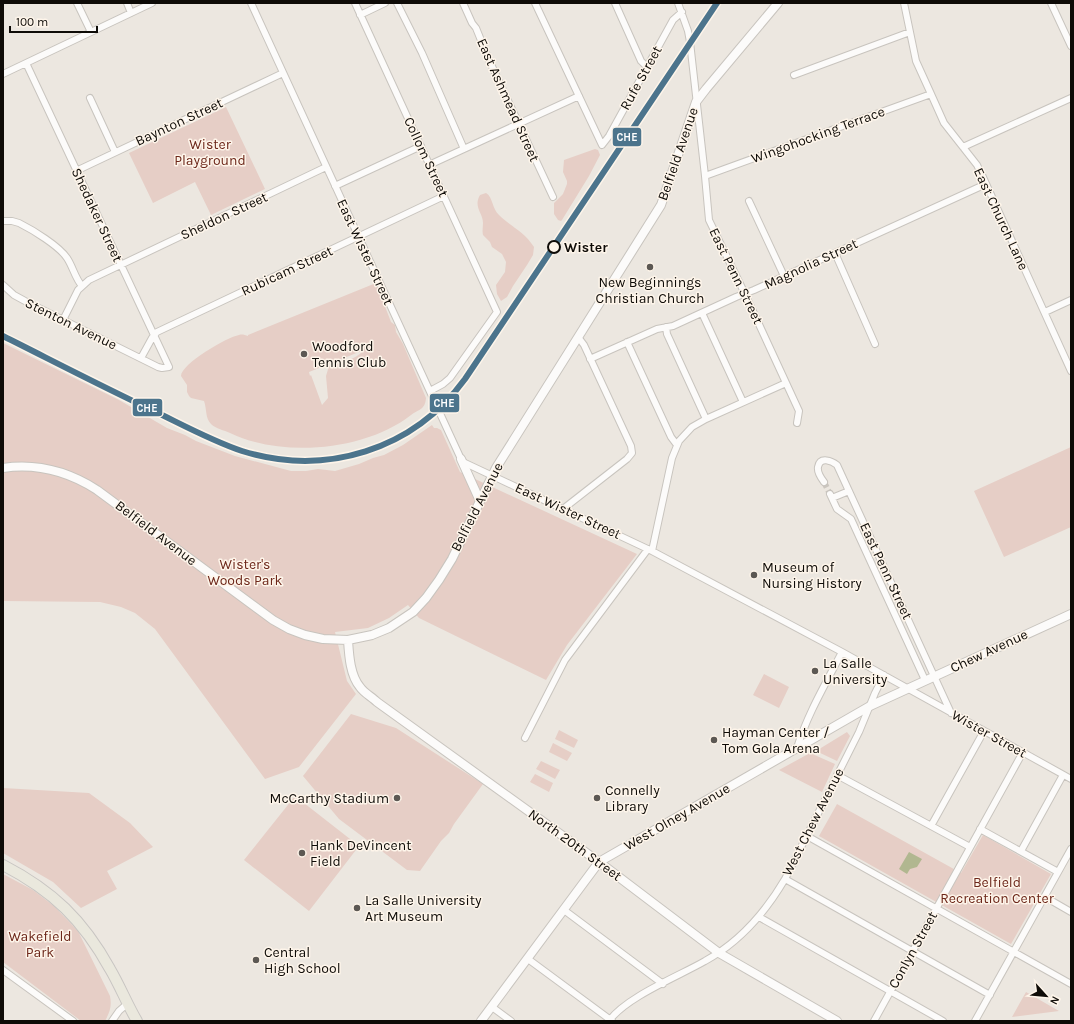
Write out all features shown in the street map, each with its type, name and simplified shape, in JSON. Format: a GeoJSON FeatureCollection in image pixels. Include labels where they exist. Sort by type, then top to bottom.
{"type":"FeatureCollection","features":[{"type":"Feature","properties":{"kind":"main road"},"geometry":{"type":"LineString","coordinates":[[3,865],[25,876],[51,894],[73,915],[110,969],[137,1021]]}},
{"type":"Feature","properties":{"kind":"street"},"geometry":{"type":"LineString","coordinates":[[77,3],[91,32]]}},
{"type":"Feature","properties":{"kind":"street"},"geometry":{"type":"LineString","coordinates":[[127,3],[132,13]]}},
{"type":"Feature","properties":{"kind":"street"},"geometry":{"type":"LineString","coordinates":[[3,74],[152,3]]}},
{"type":"Feature","properties":{"kind":"street","name":"East Wister Street"},"geometry":{"type":"LineString","coordinates":[[251,3],[461,459],[466,464],[650,550],[907,688]]}},
{"type":"Feature","properties":{"kind":"street","name":"Collom Street"},"geometry":{"type":"LineString","coordinates":[[355,3],[497,312],[450,378],[430,392]]}},
{"type":"Feature","properties":{"kind":"street"},"geometry":{"type":"LineString","coordinates":[[360,15],[385,3]]}},
{"type":"Feature","properties":{"kind":"street"},"geometry":{"type":"LineString","coordinates":[[397,3],[422,53],[464,149]]}},
{"type":"Feature","properties":{"kind":"street","name":"East Ashmead Street"},"geometry":{"type":"LineString","coordinates":[[462,3],[476,28],[553,197]]}},
{"type":"Feature","properties":{"kind":"street"},"geometry":{"type":"LineString","coordinates":[[429,165],[578,96],[535,3]]}},
{"type":"Feature","properties":{"kind":"street"},"geometry":{"type":"LineString","coordinates":[[615,3],[642,61],[647,67]]}},
{"type":"Feature","properties":{"kind":"street","name":"East Penn Street"},"geometry":{"type":"LineString","coordinates":[[678,3],[688,31],[690,42],[706,176],[709,220],[799,411],[797,423]]}},
{"type":"Feature","properties":{"kind":"street","name":"Belfield Avenue"},"geometry":{"type":"LineString","coordinates":[[3,468],[25,466],[43,468],[63,473],[83,481],[280,625],[296,632],[315,638],[348,640],[368,636],[385,630],[406,617],[419,605],[432,590],[446,569],[492,475],[663,201],[696,102],[778,3]]}},
{"type":"Feature","properties":{"kind":"street","name":"East Church Lane"},"geometry":{"type":"LineString","coordinates":[[904,3],[916,61],[944,123],[979,169],[1071,372]]}},
{"type":"Feature","properties":{"kind":"street"},"geometry":{"type":"LineString","coordinates":[[1051,3],[1071,46]]}},
{"type":"Feature","properties":{"kind":"street","name":"Rufe Street"},"geometry":{"type":"LineString","coordinates":[[578,96],[602,145],[609,136],[673,20],[682,12]]}},
{"type":"Feature","properties":{"kind":"street"},"geometry":{"type":"LineString","coordinates":[[794,75],[910,32]]}},
{"type":"Feature","properties":{"kind":"street","name":"Shedaker Street"},"geometry":{"type":"LineString","coordinates":[[26,63],[169,367]]}},
{"type":"Feature","properties":{"kind":"street","name":"Baynton Street"},"geometry":{"type":"LineString","coordinates":[[76,171],[283,73]]}},
{"type":"Feature","properties":{"kind":"street","name":"Wingohocking Terrace"},"geometry":{"type":"LineString","coordinates":[[706,176],[931,94]]}},
{"type":"Feature","properties":{"kind":"street"},"geometry":{"type":"LineString","coordinates":[[90,98],[115,152]]}},
{"type":"Feature","properties":{"kind":"street"},"geometry":{"type":"LineString","coordinates":[[963,147],[1071,98]]}},
{"type":"Feature","properties":{"kind":"street"},"geometry":{"type":"LineString","coordinates":[[335,186],[421,146]]}},
{"type":"Feature","properties":{"kind":"street","name":"Sheldon Street"},"geometry":{"type":"LineString","coordinates":[[82,286],[89,280],[326,167]]}},
{"type":"Feature","properties":{"kind":"street","name":"Magnolia Street"},"geometry":{"type":"LineString","coordinates":[[590,359],[657,328],[673,326],[835,254],[986,184]]}},
{"type":"Feature","properties":{"kind":"street","name":"Rubicam Street"},"geometry":{"type":"LineString","coordinates":[[154,335],[159,331],[444,196]]}},
{"type":"Feature","properties":{"kind":"street"},"geometry":{"type":"LineString","coordinates":[[750,201],[784,276]]}},
{"type":"Feature","properties":{"kind":"street"},"geometry":{"type":"LineString","coordinates":[[3,221],[12,221],[23,225],[59,250],[68,261],[82,286],[76,294],[63,320]]}},
{"type":"Feature","properties":{"kind":"street"},"geometry":{"type":"LineString","coordinates":[[835,254],[875,344]]}},
{"type":"Feature","properties":{"kind":"street","name":"Stenton Avenue"},"geometry":{"type":"LineString","coordinates":[[3,285],[18,298],[162,368],[169,367]]}},
{"type":"Feature","properties":{"kind":"street"},"geometry":{"type":"LineString","coordinates":[[1045,312],[1071,300]]}},
{"type":"Feature","properties":{"kind":"street"},"geometry":{"type":"LineString","coordinates":[[702,312],[744,402]]}},
{"type":"Feature","properties":{"kind":"street"},"geometry":{"type":"LineString","coordinates":[[666,327],[668,336],[706,419]]}},
{"type":"Feature","properties":{"kind":"street"},"geometry":{"type":"LineString","coordinates":[[141,358],[154,335]]}},
{"type":"Feature","properties":{"kind":"street"},"geometry":{"type":"LineString","coordinates":[[563,509],[627,459],[632,453],[584,345],[578,337]]}},
{"type":"Feature","properties":{"kind":"street"},"geometry":{"type":"LineString","coordinates":[[627,342],[671,437],[677,445]]}},
{"type":"Feature","properties":{"kind":"street"},"geometry":{"type":"LineString","coordinates":[[525,738],[566,660],[650,550],[672,458],[677,445],[687,431],[706,419],[786,383]]}},
{"type":"Feature","properties":{"kind":"street"},"geometry":{"type":"LineString","coordinates":[[461,459],[480,501]]}},
{"type":"Feature","properties":{"kind":"street","name":"East Penn Street"},"geometry":{"type":"LineString","coordinates":[[824,482],[818,467],[820,463],[830,460],[837,465],[951,713]]}},
{"type":"Feature","properties":{"kind":"street","name":"East Penn Street"},"geometry":{"type":"LineString","coordinates":[[849,491],[831,496],[837,509],[851,520],[925,680]]}},
{"type":"Feature","properties":{"kind":"street","name":"Chew Avenue"},"geometry":{"type":"LineString","coordinates":[[907,688],[1071,614]]}},
{"type":"Feature","properties":{"kind":"street","name":"North 20th Street"},"geometry":{"type":"LineString","coordinates":[[348,640],[348,654],[360,687],[377,702],[599,862],[719,953],[836,1021]]}},
{"type":"Feature","properties":{"kind":"street"},"geometry":{"type":"LineString","coordinates":[[797,748],[801,735],[842,652]]}},
{"type":"Feature","properties":{"kind":"street","name":"West Chew Avenue"},"geometry":{"type":"LineString","coordinates":[[611,1020],[628,1004],[719,953],[741,935],[759,917],[785,879],[861,728],[884,676]]}},
{"type":"Feature","properties":{"kind":"street","name":"West Olney Avenue"},"geometry":{"type":"LineString","coordinates":[[482,1021],[599,862],[870,706],[907,688]]}},
{"type":"Feature","properties":{"kind":"street","name":"Wister Street"},"geometry":{"type":"LineString","coordinates":[[907,688],[1071,779]]}},
{"type":"Feature","properties":{"kind":"street"},"geometry":{"type":"LineString","coordinates":[[931,826],[984,731]]}},
{"type":"Feature","properties":{"kind":"street","name":"Conlyn Street"},"geometry":{"type":"LineString","coordinates":[[874,1021],[1023,752]]}},
{"type":"Feature","properties":{"kind":"street"},"geometry":{"type":"LineString","coordinates":[[837,775],[970,847]]}},
{"type":"Feature","properties":{"kind":"street"},"geometry":{"type":"LineString","coordinates":[[1021,851],[1063,775]]}},
{"type":"Feature","properties":{"kind":"street"},"geometry":{"type":"LineString","coordinates":[[980,829],[1058,872]]}},
{"type":"Feature","properties":{"kind":"street"},"geometry":{"type":"LineString","coordinates":[[807,836],[1071,984]]}},
{"type":"Feature","properties":{"kind":"street"},"geometry":{"type":"LineString","coordinates":[[975,1021],[1071,849]]}},
{"type":"Feature","properties":{"kind":"street"},"geometry":{"type":"LineString","coordinates":[[785,879],[990,995]]}},
{"type":"Feature","properties":{"kind":"street"},"geometry":{"type":"LineString","coordinates":[[1045,897],[1071,912]]}},
{"type":"Feature","properties":{"kind":"street"},"geometry":{"type":"LineString","coordinates":[[564,910],[663,984]]}},
{"type":"Feature","properties":{"kind":"street"},"geometry":{"type":"LineString","coordinates":[[759,917],[943,1021]]}},
{"type":"Feature","properties":{"kind":"street"},"geometry":{"type":"LineString","coordinates":[[528,959],[611,1020]]}},
{"type":"Feature","properties":{"kind":"street"},"geometry":{"type":"LineString","coordinates":[[3,970],[73,1021]]}},
{"type":"Feature","properties":{"kind":"street"},"geometry":{"type":"LineString","coordinates":[[112,1021],[119,1011],[127,1004]]}},
{"type":"Feature","properties":{"kind":"street"},"geometry":{"type":"LineString","coordinates":[[492,1007],[511,1021]]}},
{"type":"Feature","properties":{"kind":"green space","name":"Wister Playground"},"geometry":{"type":"Polygon","coordinates":[[[226,107],[265,189],[211,215],[195,182],[153,203],[129,153],[226,107]]]}},
{"type":"Feature","properties":{"kind":"green space"},"geometry":{"type":"Polygon","coordinates":[[[595,149],[598,150],[600,155],[562,220],[558,220],[554,214],[554,203],[563,194],[567,184],[563,172],[564,160],[595,149]]]}},
{"type":"Feature","properties":{"kind":"green space"},"geometry":{"type":"Polygon","coordinates":[[[486,193],[490,197],[495,210],[503,219],[526,237],[534,247],[533,255],[527,265],[507,297],[501,301],[497,294],[496,285],[505,272],[506,262],[502,254],[492,247],[490,242],[483,235],[483,219],[478,206],[478,199],[480,195],[486,193]]]}},
{"type":"Feature","properties":{"kind":"green space"},"geometry":{"type":"Polygon","coordinates":[[[376,283],[391,322],[395,325],[396,332],[403,344],[426,398],[424,405],[421,409],[392,427],[371,437],[323,447],[298,448],[274,446],[251,441],[220,429],[213,426],[209,422],[204,401],[191,398],[189,396],[187,392],[187,385],[181,376],[188,365],[215,346],[233,337],[248,335],[376,283]],[[364,350],[309,372],[322,405],[328,398],[326,376],[329,366],[348,360],[364,350]]]}},
{"type":"Feature","properties":{"kind":"green space","name":"Wister's Woods Park"},"geometry":{"type":"Polygon","coordinates":[[[3,343],[119,400],[167,428],[196,441],[235,456],[291,471],[318,469],[335,471],[359,464],[384,455],[403,445],[432,425],[434,428],[441,430],[460,472],[637,554],[567,645],[546,680],[419,618],[408,605],[389,618],[368,628],[335,632],[347,681],[356,694],[299,767],[265,779],[155,629],[135,613],[121,607],[100,602],[3,601],[3,343]]]}},
{"type":"Feature","properties":{"kind":"green space"},"geometry":{"type":"Polygon","coordinates":[[[1071,447],[1071,527],[1004,557],[974,491],[1071,447]]]}},
{"type":"Feature","properties":{"kind":"green space"},"geometry":{"type":"Polygon","coordinates":[[[764,674],[789,687],[779,708],[753,695],[764,674]]]}},
{"type":"Feature","properties":{"kind":"green space","name":"McCarthy Stadium"},"geometry":{"type":"Polygon","coordinates":[[[351,714],[396,728],[483,784],[449,833],[441,841],[420,871],[407,870],[339,819],[303,776],[351,714]]]}},
{"type":"Feature","properties":{"kind":"green space"},"geometry":{"type":"Polygon","coordinates":[[[559,730],[578,740],[574,748],[555,739],[559,730]]]}},
{"type":"Feature","properties":{"kind":"green space"},"geometry":{"type":"Polygon","coordinates":[[[847,732],[850,736],[837,761],[816,751],[847,732]]]}},
{"type":"Feature","properties":{"kind":"green space"},"geometry":{"type":"Polygon","coordinates":[[[553,743],[572,753],[567,761],[549,752],[553,743]]]}},
{"type":"Feature","properties":{"kind":"green space"},"geometry":{"type":"Polygon","coordinates":[[[810,753],[835,764],[822,792],[779,770],[810,753]]]}},
{"type":"Feature","properties":{"kind":"green space"},"geometry":{"type":"Polygon","coordinates":[[[541,761],[560,770],[555,779],[536,769],[541,761]]]}},
{"type":"Feature","properties":{"kind":"green space"},"geometry":{"type":"Polygon","coordinates":[[[535,774],[553,783],[549,792],[530,782],[535,774]]]}},
{"type":"Feature","properties":{"kind":"green space"},"geometry":{"type":"Polygon","coordinates":[[[3,788],[89,793],[130,823],[153,847],[107,871],[117,889],[81,908],[53,882],[3,853],[3,788]]]}},
{"type":"Feature","properties":{"kind":"green space","name":"Hank DeVincent Field"},"geometry":{"type":"Polygon","coordinates":[[[295,796],[359,846],[309,911],[244,860],[295,796]]]}},
{"type":"Feature","properties":{"kind":"green space","name":"Belfield Recreation Center"},"geometry":{"type":"Polygon","coordinates":[[[837,804],[961,873],[983,835],[1051,874],[1011,944],[819,836],[837,804]]]}},
{"type":"Feature","properties":{"kind":"green space","name":"Wakefield Park"},"geometry":{"type":"Polygon","coordinates":[[[3,874],[33,890],[54,906],[78,931],[110,996],[110,1009],[105,1021],[81,1021],[3,962],[3,874]]]}},
{"type":"Feature","properties":{"kind":"green space"},"geometry":{"type":"Polygon","coordinates":[[[1026,992],[1059,1011],[1012,1017],[1026,992]]]}},
{"type":"Feature","properties":{"kind":"shaded area"},"geometry":{"type":"Polygon","coordinates":[[[909,852],[922,859],[917,867],[910,869],[907,874],[899,869],[909,852]]]}},
{"type":"Feature","properties":{"kind":"tunnel"},"geometry":{"type":"LineString","coordinates":[[824,482],[830,494]]}},
{"type":"Feature","properties":{"kind":"transit line","name":"CHE"},"geometry":{"type":"LineString","coordinates":[[3,336],[198,432],[242,451],[274,458],[305,461],[336,458],[366,451],[394,440],[420,424],[444,404],[465,379],[717,3]]}},
{"type":"Feature","properties":{"kind":"place","name":"Wister"},"geometry":{"type":"Point","coordinates":[554,247]}},
{"type":"Feature","properties":{"kind":"place","name":"New Beginnings Christian Church"},"geometry":{"type":"Point","coordinates":[650,267]}},
{"type":"Feature","properties":{"kind":"place","name":"Woodford Tennis Club"},"geometry":{"type":"Point","coordinates":[304,354]}},
{"type":"Feature","properties":{"kind":"place","name":"Museum of Nursing History"},"geometry":{"type":"Point","coordinates":[754,575]}},
{"type":"Feature","properties":{"kind":"place","name":"La Salle University"},"geometry":{"type":"Point","coordinates":[815,671]}},
{"type":"Feature","properties":{"kind":"place","name":"Hayman Center / Tom Gola Arena"},"geometry":{"type":"Point","coordinates":[714,740]}},
{"type":"Feature","properties":{"kind":"place","name":"McCarthy Stadium"},"geometry":{"type":"Point","coordinates":[397,798]}},
{"type":"Feature","properties":{"kind":"place","name":"Connelly Library"},"geometry":{"type":"Point","coordinates":[597,798]}},
{"type":"Feature","properties":{"kind":"place","name":"Hank DeVincent Field"},"geometry":{"type":"Point","coordinates":[302,853]}},
{"type":"Feature","properties":{"kind":"place","name":"La Salle University Art Museum"},"geometry":{"type":"Point","coordinates":[357,908]}},
{"type":"Feature","properties":{"kind":"place","name":"Central High School"},"geometry":{"type":"Point","coordinates":[256,960]}}]}
